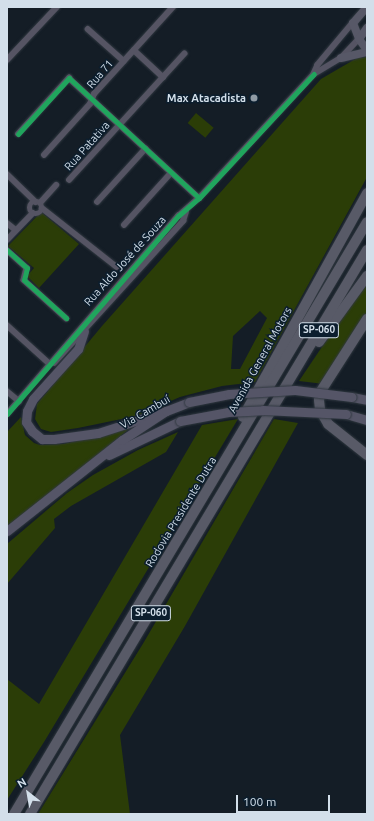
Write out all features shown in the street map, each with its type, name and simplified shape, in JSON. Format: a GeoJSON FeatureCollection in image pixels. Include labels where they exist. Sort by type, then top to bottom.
{"type":"FeatureCollection","features":[{"type":"Feature","properties":{"kind":"highway","name":"Avenida General Motors"},"geometry":{"type":"LineString","coordinates":[[178,540],[281,346],[367,193]]}},
{"type":"Feature","properties":{"kind":"highway","name":"Rodovia Presidente Dutra"},"geometry":{"type":"LineString","coordinates":[[14,814],[367,222]]}},
{"type":"Feature","properties":{"kind":"highway","name":"SP-060"},"geometry":{"type":"LineString","coordinates":[[30,814],[367,250]]}},
{"type":"Feature","properties":{"kind":"highway"},"geometry":{"type":"LineString","coordinates":[[272,411],[367,276]]}},
{"type":"Feature","properties":{"kind":"highway"},"geometry":{"type":"LineString","coordinates":[[367,319],[321,391],[320,400],[320,410],[328,424],[367,456]]}},
{"type":"Feature","properties":{"kind":"main road"},"geometry":{"type":"LineString","coordinates":[[341,58],[367,51],[359,39],[353,23],[367,7]]}},
{"type":"Feature","properties":{"kind":"main road"},"geometry":{"type":"LineString","coordinates":[[359,39],[367,28]]}},
{"type":"Feature","properties":{"kind":"main road"},"geometry":{"type":"LineString","coordinates":[[84,331],[78,349],[33,399],[27,411],[26,422],[32,431],[42,438],[54,439],[98,433],[166,411]]}},
{"type":"Feature","properties":{"kind":"main road","name":"Via Cambuí"},"geometry":{"type":"LineString","coordinates":[[7,531],[122,440],[166,411],[189,402],[229,394],[294,390],[367,400]]}},
{"type":"Feature","properties":{"kind":"main road","name":"Via Cambuí"},"geometry":{"type":"LineString","coordinates":[[87,467],[180,421],[228,412],[263,410],[346,414],[367,420]]}},
{"type":"Feature","properties":{"kind":"street"},"geometry":{"type":"LineString","coordinates":[[7,60],[57,7]]}},
{"type":"Feature","properties":{"kind":"street"},"geometry":{"type":"LineString","coordinates":[[161,18],[167,7]]}},
{"type":"Feature","properties":{"kind":"street","name":"Rua 71"},"geometry":{"type":"LineString","coordinates":[[44,155],[90,104],[92,99],[161,18],[173,7]]}},
{"type":"Feature","properties":{"kind":"street","name":"Rua Aldo José de Souza"},"geometry":{"type":"LineString","coordinates":[[314,74],[318,65],[353,23]]}},
{"type":"Feature","properties":{"kind":"street"},"geometry":{"type":"LineString","coordinates":[[88,29],[124,61]]}},
{"type":"Feature","properties":{"kind":"street","name":"Rua Aldo José de Souza"},"geometry":{"type":"LineString","coordinates":[[7,414],[173,222],[186,212],[314,74],[341,58],[359,39]]}},
{"type":"Feature","properties":{"kind":"street"},"geometry":{"type":"LineString","coordinates":[[134,50],[163,77]]}},
{"type":"Feature","properties":{"kind":"street","name":"Rua Patativa"},"geometry":{"type":"LineString","coordinates":[[69,180],[184,54]]}},
{"type":"Feature","properties":{"kind":"street"},"geometry":{"type":"LineString","coordinates":[[18,134],[69,78],[199,198]]}},
{"type":"Feature","properties":{"kind":"street"},"geometry":{"type":"LineString","coordinates":[[97,202],[145,149]]}},
{"type":"Feature","properties":{"kind":"street"},"geometry":{"type":"LineString","coordinates":[[124,225],[171,173]]}},
{"type":"Feature","properties":{"kind":"street"},"geometry":{"type":"LineString","coordinates":[[7,174],[39,204],[117,267]]}},
{"type":"Feature","properties":{"kind":"street"},"geometry":{"type":"LineString","coordinates":[[33,213],[30,207],[39,204],[56,185]]}},
{"type":"Feature","properties":{"kind":"street"},"geometry":{"type":"LineString","coordinates":[[33,213],[39,214],[39,204]]}},
{"type":"Feature","properties":{"kind":"street","name":"Rua Aldo José de Souza"},"geometry":{"type":"LineString","coordinates":[[50,364],[84,331],[183,221],[186,212]]}},
{"type":"Feature","properties":{"kind":"street"},"geometry":{"type":"LineString","coordinates":[[7,240],[33,213]]}},
{"type":"Feature","properties":{"kind":"street"},"geometry":{"type":"LineString","coordinates":[[7,223],[16,230]]}},
{"type":"Feature","properties":{"kind":"street"},"geometry":{"type":"LineString","coordinates":[[7,250],[26,268],[24,280],[66,318]]}},
{"type":"Feature","properties":{"kind":"street"},"geometry":{"type":"LineString","coordinates":[[7,325],[50,364]]}},
{"type":"Feature","properties":{"kind":"street"},"geometry":{"type":"LineString","coordinates":[[7,391],[19,401]]}},
{"type":"Feature","properties":{"kind":"green space"},"geometry":{"type":"Polygon","coordinates":[[[367,57],[367,177],[255,382],[222,386],[180,397],[136,416],[51,432],[41,429],[35,419],[37,404],[102,326],[321,79],[357,58],[367,57]],[[260,311],[233,336],[231,369],[240,369],[267,318],[260,311]]]}},
{"type":"Feature","properties":{"kind":"green space"},"geometry":{"type":"Polygon","coordinates":[[[196,113],[214,128],[205,138],[188,123],[196,113]]]}},
{"type":"Feature","properties":{"kind":"green space"},"geometry":{"type":"Polygon","coordinates":[[[41,212],[79,244],[39,288],[27,276],[34,268],[8,246],[41,212]]]}},
{"type":"Feature","properties":{"kind":"green space"},"geometry":{"type":"Polygon","coordinates":[[[367,280],[367,316],[324,384],[299,381],[367,280]]]}},
{"type":"Feature","properties":{"kind":"green space"},"geometry":{"type":"Polygon","coordinates":[[[21,417],[25,435],[34,443],[40,445],[63,444],[129,429],[7,529],[7,432],[21,417]]]}},
{"type":"Feature","properties":{"kind":"green space"},"geometry":{"type":"Polygon","coordinates":[[[238,419],[44,742],[7,800],[7,679],[39,704],[202,425],[238,419]]]}},
{"type":"Feature","properties":{"kind":"green space"},"geometry":{"type":"Polygon","coordinates":[[[274,419],[298,423],[185,626],[120,735],[130,814],[38,814],[144,642],[274,419]]]}},
{"type":"Feature","properties":{"kind":"green space"},"geometry":{"type":"Polygon","coordinates":[[[178,432],[166,452],[71,506],[54,519],[55,528],[7,584],[7,544],[67,493],[93,475],[138,450],[178,432]]]}},
{"type":"Feature","properties":{"kind":"cycle path"},"geometry":{"type":"LineString","coordinates":[[7,414],[178,216],[199,198],[314,74]]}},
{"type":"Feature","properties":{"kind":"cycle path"},"geometry":{"type":"LineString","coordinates":[[18,134],[69,78],[199,198]]}},
{"type":"Feature","properties":{"kind":"cycle path"},"geometry":{"type":"LineString","coordinates":[[7,250],[27,268],[24,280],[66,318]]}},
{"type":"Feature","properties":{"kind":"place","name":"Max Atacadista"},"geometry":{"type":"Point","coordinates":[254,98]}}]}
